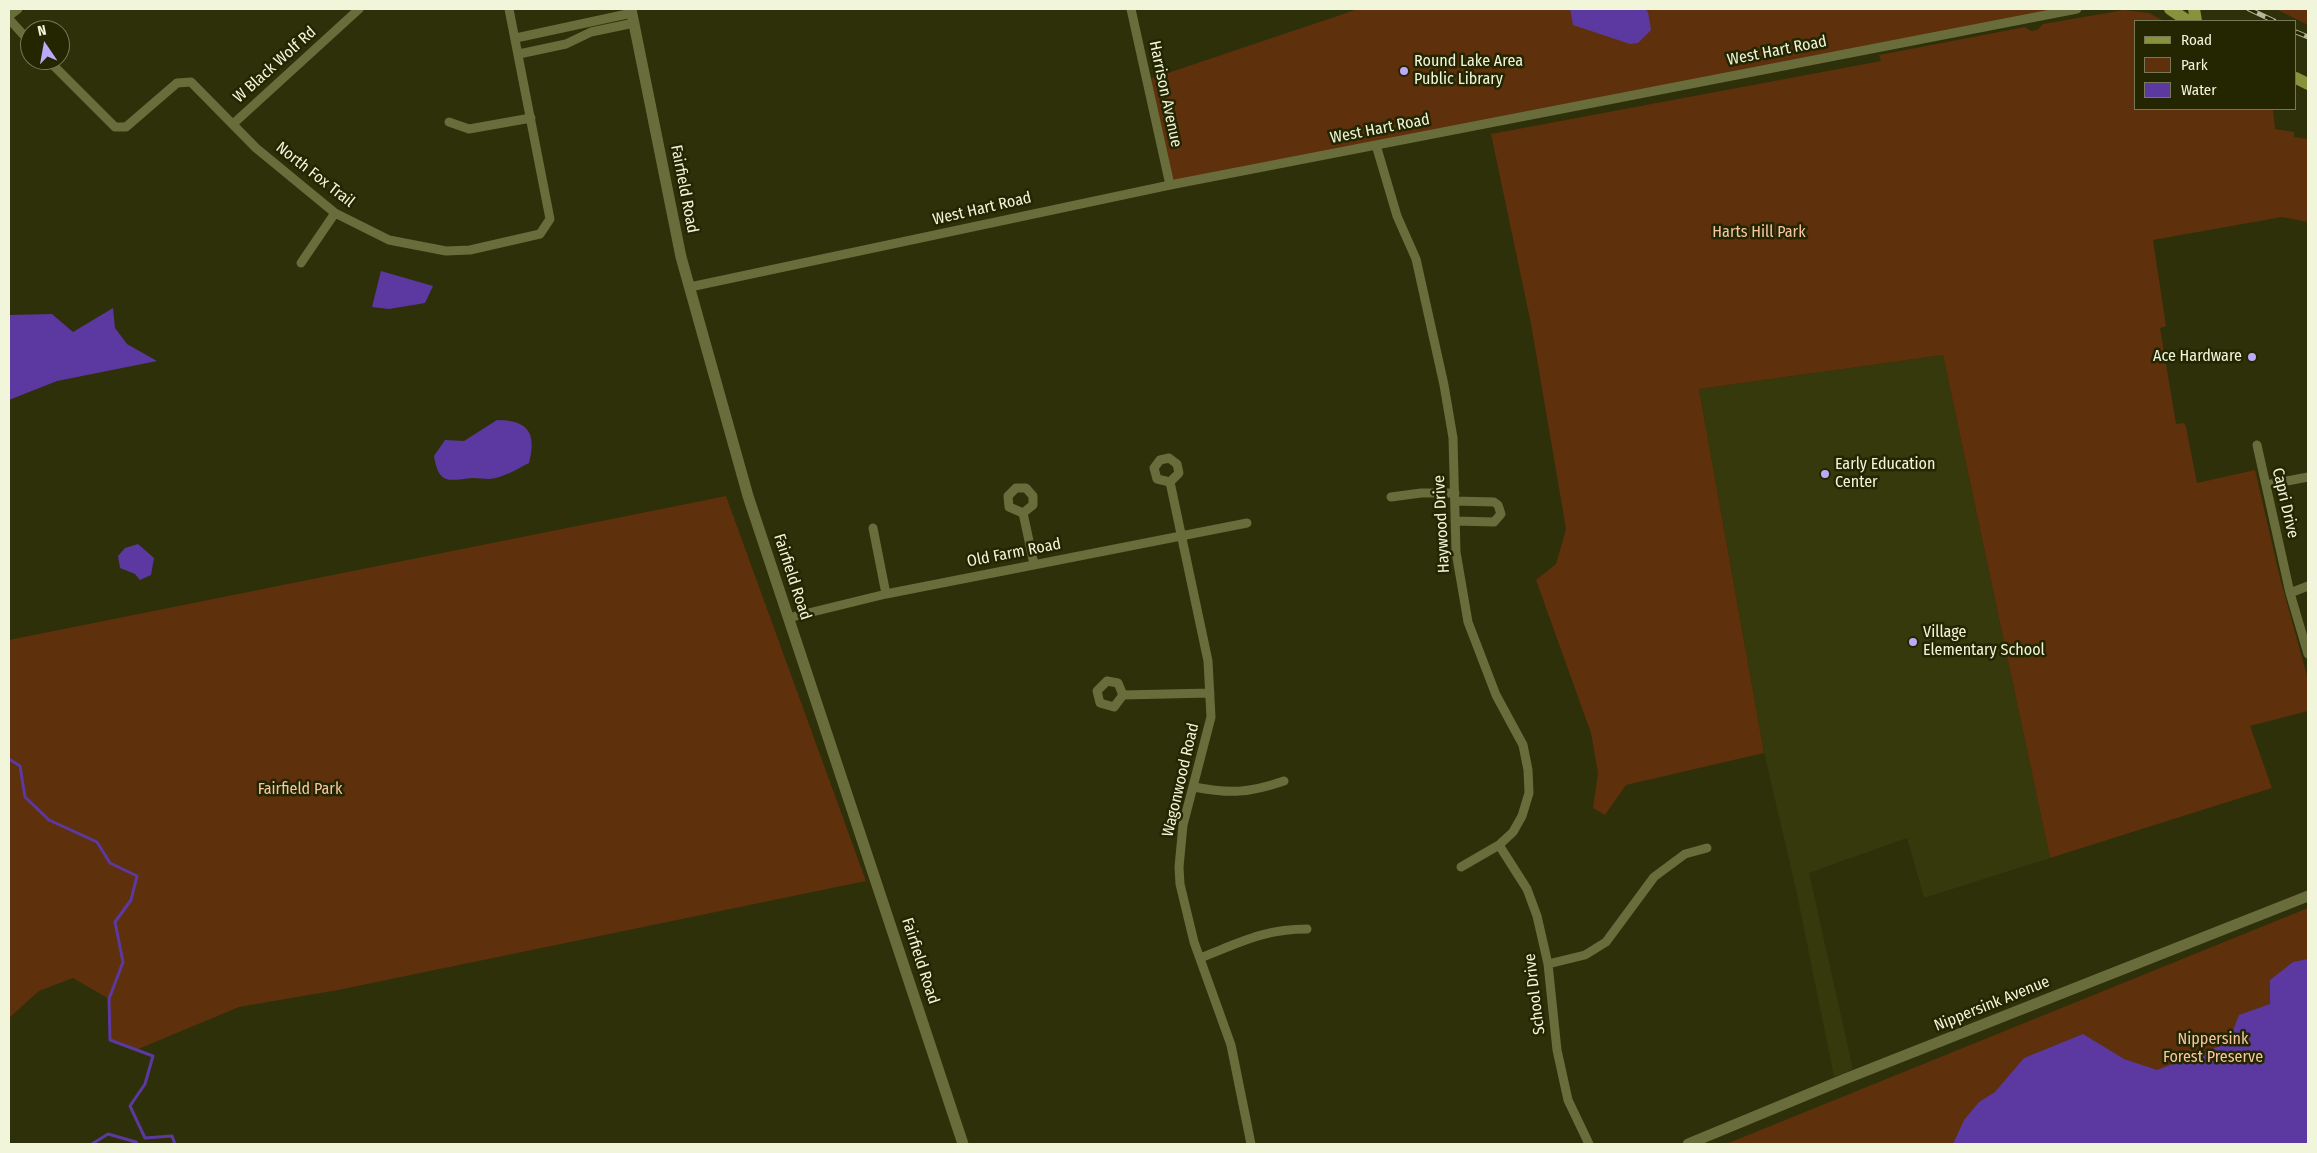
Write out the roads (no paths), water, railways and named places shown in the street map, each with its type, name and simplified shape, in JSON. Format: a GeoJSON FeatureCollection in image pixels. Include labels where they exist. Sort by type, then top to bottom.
{"type":"FeatureCollection","features":[{"type":"Feature","properties":{"kind":"main road"},"geometry":{"type":"LineString","coordinates":[[2170,9],[2186,20]]}},
{"type":"Feature","properties":{"kind":"street"},"geometry":{"type":"LineString","coordinates":[[18,9],[10,23],[20,32]]}},
{"type":"Feature","properties":{"kind":"street","name":"W Black Wolf Rd"},"geometry":{"type":"LineString","coordinates":[[233,124],[359,9]]}},
{"type":"Feature","properties":{"kind":"street","name":"North Fox Trail"},"geometry":{"type":"LineString","coordinates":[[58,70],[115,127],[126,127],[177,83],[191,82],[256,148],[335,213],[389,240],[446,251],[470,250],[540,234],[550,219],[509,9]]}},
{"type":"Feature","properties":{"kind":"street","name":"Harrison Avenue"},"geometry":{"type":"LineString","coordinates":[[1131,9],[1170,185]]}},
{"type":"Feature","properties":{"kind":"street","name":"West Hart Road"},"geometry":{"type":"LineString","coordinates":[[690,287],[1170,185],[2077,9]]}},
{"type":"Feature","properties":{"kind":"street"},"geometry":{"type":"LineString","coordinates":[[515,34],[632,15]]}},
{"type":"Feature","properties":{"kind":"street"},"geometry":{"type":"LineString","coordinates":[[519,54],[566,44],[632,15]]}},
{"type":"Feature","properties":{"kind":"street","name":"Fairfield Road"},"geometry":{"type":"LineString","coordinates":[[632,15],[681,257],[748,496],[963,1144]]}},
{"type":"Feature","properties":{"kind":"street"},"geometry":{"type":"LineString","coordinates":[[449,122],[469,129],[531,118]]}},
{"type":"Feature","properties":{"kind":"street","name":"Haywood Drive"},"geometry":{"type":"LineString","coordinates":[[1376,145],[1397,216],[1416,259],[1430,316],[1453,438],[1456,552],[1468,622],[1496,695],[1523,744],[1528,770],[1529,793],[1522,816],[1513,832],[1499,845],[1461,867]]}},
{"type":"Feature","properties":{"kind":"street"},"geometry":{"type":"LineString","coordinates":[[301,263],[335,213]]}},
{"type":"Feature","properties":{"kind":"street","name":"Capri Drive"},"geometry":{"type":"LineString","coordinates":[[2257,446],[2290,593],[2308,654]]}},
{"type":"Feature","properties":{"kind":"street"},"geometry":{"type":"LineString","coordinates":[[2266,485],[2308,477]]}},
{"type":"Feature","properties":{"kind":"street","name":"Wagonwood Road"},"geometry":{"type":"LineString","coordinates":[[1170,482],[1208,661],[1211,717],[1184,825],[1179,867],[1185,912],[1231,1046],[1251,1144]]}},
{"type":"Feature","properties":{"kind":"street"},"geometry":{"type":"LineString","coordinates":[[1391,497],[1421,493],[1494,502],[1498,505],[1501,514],[1494,522],[1455,521]]}},
{"type":"Feature","properties":{"kind":"street"},"geometry":{"type":"LineString","coordinates":[[1023,513],[1034,564]]}},
{"type":"Feature","properties":{"kind":"street","name":"Old Farm Road"},"geometry":{"type":"LineString","coordinates":[[788,618],[886,594],[1246,523]]}},
{"type":"Feature","properties":{"kind":"street"},"geometry":{"type":"LineString","coordinates":[[873,528],[886,594]]}},
{"type":"Feature","properties":{"kind":"street"},"geometry":{"type":"LineString","coordinates":[[2290,593],[2308,586]]}},
{"type":"Feature","properties":{"kind":"street"},"geometry":{"type":"LineString","coordinates":[[1123,695],[1210,693]]}},
{"type":"Feature","properties":{"kind":"street"},"geometry":{"type":"LineString","coordinates":[[1194,787],[1224,793],[1240,793],[1260,790],[1284,781]]}},
{"type":"Feature","properties":{"kind":"street","name":"School Drive"},"geometry":{"type":"LineString","coordinates":[[1499,845],[1527,889],[1537,916],[1548,964],[1556,1050],[1566,1092],[1589,1144]]}},
{"type":"Feature","properties":{"kind":"street"},"geometry":{"type":"LineString","coordinates":[[1548,964],[1585,955],[1606,942],[1654,876],[1685,854],[1707,848]]}},
{"type":"Feature","properties":{"kind":"street","name":"Nippersink Avenue"},"geometry":{"type":"LineString","coordinates":[[1688,1144],[2308,896]]}},
{"type":"Feature","properties":{"kind":"street"},"geometry":{"type":"LineString","coordinates":[[1200,958],[1261,934],[1280,929],[1307,929]]}},
{"type":"Feature","properties":{"kind":"water"},"geometry":{"type":"Polygon","coordinates":[[[1570,9],[1645,9],[1648,12],[1651,30],[1638,43],[1630,44],[1573,25],[1570,9]]]}},
{"type":"Feature","properties":{"kind":"water"},"geometry":{"type":"Polygon","coordinates":[[[381,271],[433,286],[425,303],[389,309],[372,307],[381,271]]]}},
{"type":"Feature","properties":{"kind":"water"},"geometry":{"type":"Polygon","coordinates":[[[113,308],[115,328],[127,344],[157,361],[57,381],[9,400],[9,315],[52,314],[73,332],[113,308]]]}},
{"type":"Feature","properties":{"kind":"water"},"geometry":{"type":"Polygon","coordinates":[[[497,420],[516,422],[528,430],[532,444],[529,463],[510,473],[489,479],[451,480],[442,477],[436,466],[434,456],[445,440],[464,441],[497,420]]]}},
{"type":"Feature","properties":{"kind":"water"},"geometry":{"type":"Polygon","coordinates":[[[138,544],[154,558],[151,575],[140,580],[135,574],[120,568],[118,556],[125,548],[138,544]]]}},
{"type":"Feature","properties":{"kind":"water"},"geometry":{"type":"Polygon","coordinates":[[[2308,959],[2308,1144],[1953,1144],[1964,1120],[1979,1102],[1995,1092],[2024,1058],[2083,1034],[2124,1059],[2157,1070],[2228,1043],[2239,1015],[2270,1004],[2270,980],[2293,962],[2308,959]]]}},
{"type":"Feature","properties":{"kind":"waterway"},"geometry":{"type":"LineString","coordinates":[[9,759],[20,766],[25,797],[49,820],[97,842],[110,863],[137,876],[131,900],[115,922],[123,962],[109,999],[110,1040],[153,1056],[145,1084],[130,1106],[145,1138],[172,1136],[175,1144]]}},
{"type":"Feature","properties":{"kind":"waterway"},"geometry":{"type":"LineString","coordinates":[[92,1144],[108,1134],[136,1142],[137,1144]]}},
{"type":"Feature","properties":{"kind":"railway"},"geometry":{"type":"LineString","coordinates":[[2249,9],[2272,20]]}},
{"type":"Feature","properties":{"kind":"railway"},"geometry":{"type":"LineString","coordinates":[[2297,32],[2308,37]]}},
{"type":"Feature","properties":{"kind":"place","name":"Round Lake Area Public Library"},"geometry":{"type":"Point","coordinates":[1404,71]}},
{"type":"Feature","properties":{"kind":"place","name":"Ace Hardware"},"geometry":{"type":"Point","coordinates":[2252,357]}},
{"type":"Feature","properties":{"kind":"place","name":"Early Education Center"},"geometry":{"type":"Point","coordinates":[1825,474]}},
{"type":"Feature","properties":{"kind":"place","name":"Village Elementary School"},"geometry":{"type":"Point","coordinates":[1913,642]}},
{"type":"Feature","properties":{"kind":"park label","name":"Harts Hill Park"},"geometry":{"type":"Point","coordinates":[1759,233]}},
{"type":"Feature","properties":{"kind":"park label","name":"Fairfield Park"},"geometry":{"type":"Point","coordinates":[300,790]}},
{"type":"Feature","properties":{"kind":"park label","name":"Nippersink Forest Preserve"},"geometry":{"type":"Point","coordinates":[2213,1049]}}]}
